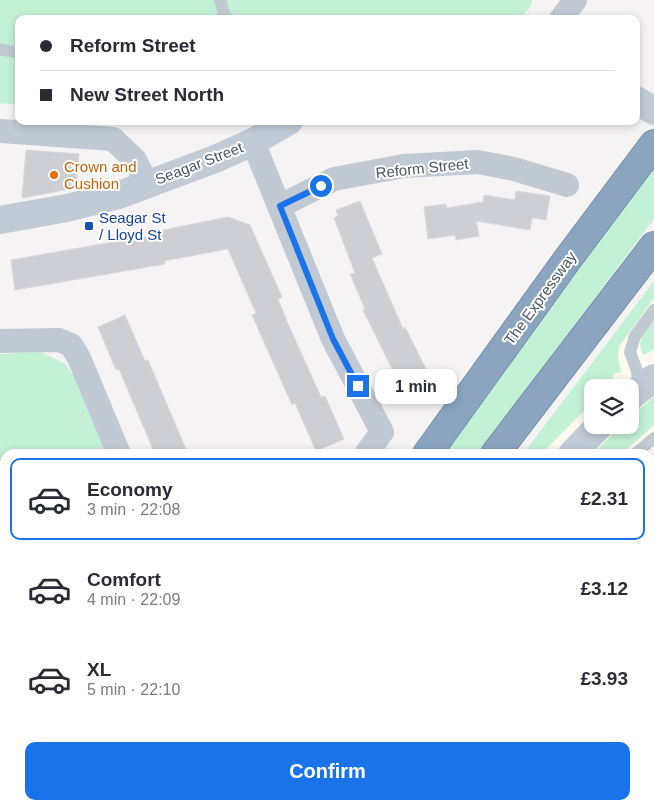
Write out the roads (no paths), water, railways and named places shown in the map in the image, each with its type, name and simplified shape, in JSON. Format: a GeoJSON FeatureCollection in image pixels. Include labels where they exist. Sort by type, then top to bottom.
{"type":"FeatureCollection","features":[{"type":"Feature","properties":{"kind":"highway","name":"The Expressway"},"geometry":{"type":"LineString","coordinates":[[431,449],[567,260],[654,144]]}},
{"type":"Feature","properties":{"kind":"highway"},"geometry":{"type":"LineString","coordinates":[[499,449],[654,246]]}},
{"type":"Feature","properties":{"kind":"street"},"geometry":{"type":"LineString","coordinates":[[564,15],[575,0]]}},
{"type":"Feature","properties":{"kind":"street"},"geometry":{"type":"LineString","coordinates":[[279,125],[258,133],[280,206],[333,339],[389,425],[370,449]]}},
{"type":"Feature","properties":{"kind":"street"},"geometry":{"type":"LineString","coordinates":[[0,131],[113,139],[135,160],[147,184]]}},
{"type":"Feature","properties":{"kind":"street","name":"Seagar Street"},"geometry":{"type":"LineString","coordinates":[[0,220],[67,208],[119,195],[215,159],[258,133]]}},
{"type":"Feature","properties":{"kind":"street","name":"Reform Street"},"geometry":{"type":"LineString","coordinates":[[280,206],[334,179],[404,166],[478,162],[514,169],[568,186]]}},
{"type":"Feature","properties":{"kind":"street"},"geometry":{"type":"LineString","coordinates":[[0,341],[59,340],[71,345],[79,358],[117,449]]}},
{"type":"Feature","properties":{"kind":"street"},"geometry":{"type":"LineString","coordinates":[[577,449],[591,434]]}},
{"type":"Feature","properties":{"kind":"lane"},"geometry":{"type":"LineString","coordinates":[[220,0],[225,15]]}},
{"type":"Feature","properties":{"kind":"lane"},"geometry":{"type":"LineString","coordinates":[[0,49],[15,52]]}},
{"type":"Feature","properties":{"kind":"lane"},"geometry":{"type":"LineString","coordinates":[[641,388],[630,352],[635,336],[654,310]]}},
{"type":"Feature","properties":{"kind":"lane"},"geometry":{"type":"LineString","coordinates":[[641,449],[654,438]]}},
{"type":"Feature","properties":{"kind":"place","name":"Crown and Cushion"},"geometry":{"type":"Point","coordinates":[54,175]}},
{"type":"Feature","properties":{"kind":"place","name":"Seagar St / Lloyd St"},"geometry":{"type":"Point","coordinates":[89,226]}}]}
